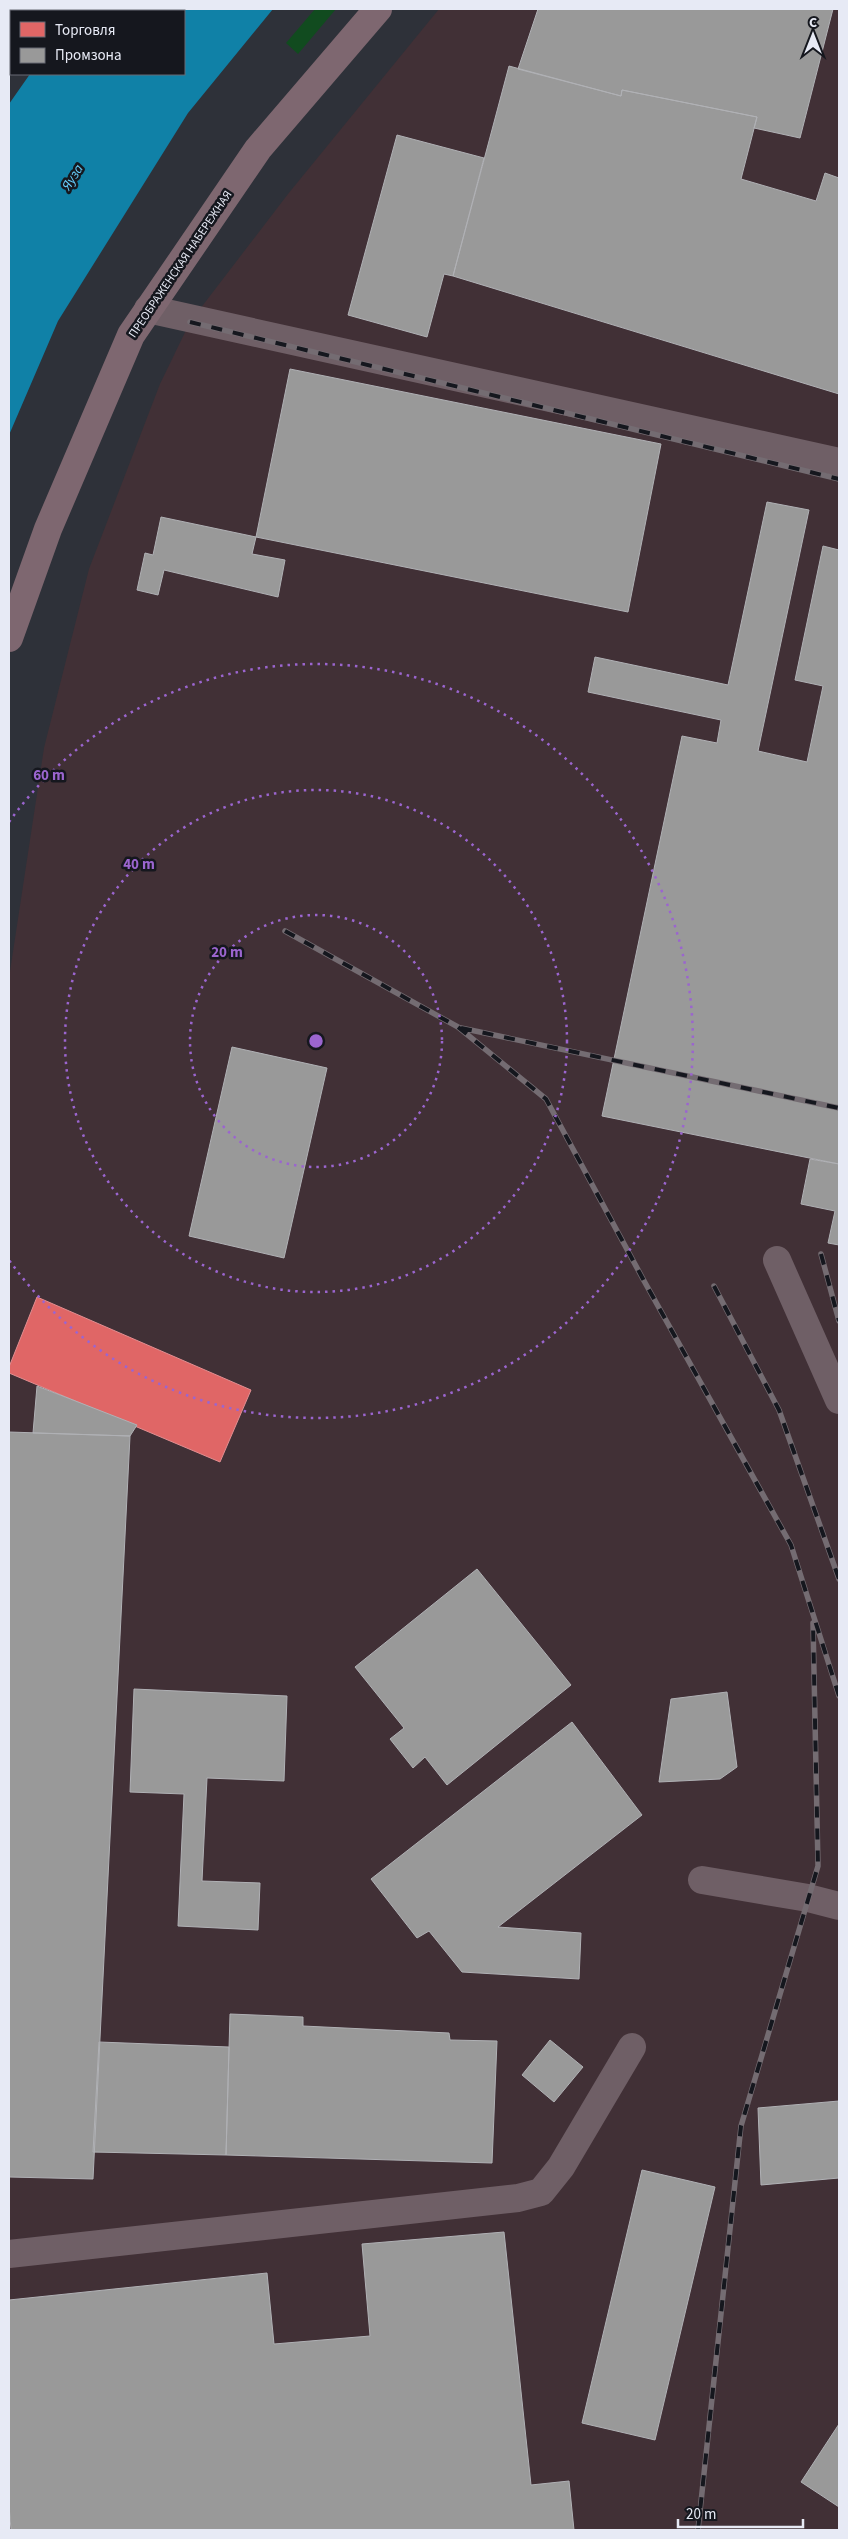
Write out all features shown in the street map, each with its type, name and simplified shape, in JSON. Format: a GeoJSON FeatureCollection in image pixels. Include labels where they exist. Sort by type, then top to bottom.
{"type":"FeatureCollection","features":[{"type":"Feature","properties":{"kind":"main road","name":"ПРЕОБРАЖЕНСКАЯ НАБЕРЕЖНАЯ"},"geometry":{"type":"LineString","coordinates":[[9,638],[56,511],[131,334],[258,149],[378,9]]}},
{"type":"Feature","properties":{"kind":"lane"},"geometry":{"type":"LineString","coordinates":[[148,309],[839,462]]}},
{"type":"Feature","properties":{"kind":"lane"},"geometry":{"type":"LineString","coordinates":[[777,1260],[839,1400]]}},
{"type":"Feature","properties":{"kind":"lane"},"geometry":{"type":"LineString","coordinates":[[702,1880],[808,1898],[839,1906]]}},
{"type":"Feature","properties":{"kind":"lane"},"geometry":{"type":"LineString","coordinates":[[9,2254],[518,2198],[541,2192],[561,2167],[632,2047]]}},
{"type":"Feature","properties":{"kind":"shaded area"},"geometry":{"type":"Polygon","coordinates":[[[439,9],[839,9],[839,2530],[9,2530],[9,978],[44,748],[89,569],[160,384],[190,322],[288,194],[439,9]]]}},
{"type":"Feature","properties":{"kind":"green space"},"geometry":{"type":"Polygon","coordinates":[[[315,9],[336,9],[298,54],[286,43],[315,9]]]}},
{"type":"Feature","properties":{"kind":"water","name":"Яуза"},"geometry":{"type":"Polygon","coordinates":[[[273,9],[188,113],[58,321],[9,435],[9,104],[29,75],[185,75],[185,10],[77,10],[273,9]]]}},
{"type":"Feature","properties":{"kind":"building: Торговля"},"geometry":{"type":"Polygon","coordinates":[[[37,1297],[251,1390],[220,1462],[9,1373],[9,1367],[37,1297]]]}},
{"type":"Feature","properties":{"kind":"building: Промзона"},"geometry":{"type":"Polygon","coordinates":[[[538,9],[833,9],[800,138],[754,128],[757,117],[622,90],[621,96],[518,69],[538,9]]]}},
{"type":"Feature","properties":{"kind":"building: Промзона"},"geometry":{"type":"Polygon","coordinates":[[[509,66],[621,96],[622,90],[757,117],[741,179],[816,201],[825,173],[839,178],[839,394],[453,276],[509,66]]]}},
{"type":"Feature","properties":{"kind":"building: Промзона"},"geometry":{"type":"Polygon","coordinates":[[[397,135],[484,158],[453,276],[444,274],[427,337],[348,315],[397,135]]]}},
{"type":"Feature","properties":{"kind":"building: Промзона"},"geometry":{"type":"Polygon","coordinates":[[[290,369],[661,444],[628,612],[256,537],[290,369]]]}},
{"type":"Feature","properties":{"kind":"building: Промзона"},"geometry":{"type":"Polygon","coordinates":[[[767,502],[809,510],[758,751],[807,762],[823,686],[795,680],[823,546],[839,550],[839,1164],[602,1116],[682,736],[717,743],[721,720],[588,692],[595,657],[728,685],[767,502]]]}},
{"type":"Feature","properties":{"kind":"building: Промзона"},"geometry":{"type":"Polygon","coordinates":[[[161,517],[256,537],[252,554],[285,560],[278,597],[164,570],[158,595],[137,590],[145,553],[153,555],[161,517]]]}},
{"type":"Feature","properties":{"kind":"building: Промзона"},"geometry":{"type":"Polygon","coordinates":[[[232,1047],[327,1068],[284,1258],[189,1236],[232,1047]]]}},
{"type":"Feature","properties":{"kind":"building: Промзона"},"geometry":{"type":"Polygon","coordinates":[[[810,1159],[839,1164],[839,1245],[828,1243],[835,1211],[801,1204],[810,1159]]]}},
{"type":"Feature","properties":{"kind":"building: Промзона"},"geometry":{"type":"Polygon","coordinates":[[[37,1386],[137,1425],[130,1436],[33,1433],[37,1386]]]}},
{"type":"Feature","properties":{"kind":"building: Промзона"},"geometry":{"type":"Polygon","coordinates":[[[9,1432],[130,1436],[93,2179],[9,2177],[9,1432]]]}},
{"type":"Feature","properties":{"kind":"building: Промзона"},"geometry":{"type":"Polygon","coordinates":[[[477,1569],[571,1685],[447,1785],[425,1757],[413,1768],[390,1739],[404,1728],[355,1667],[477,1569]]]}},
{"type":"Feature","properties":{"kind":"building: Промзона"},"geometry":{"type":"Polygon","coordinates":[[[134,1689],[287,1696],[284,1781],[207,1778],[202,1881],[260,1883],[258,1930],[178,1926],[184,1794],[130,1792],[134,1689]]]}},
{"type":"Feature","properties":{"kind":"building: Промзона"},"geometry":{"type":"Polygon","coordinates":[[[727,1692],[737,1767],[720,1779],[659,1782],[671,1699],[727,1692]]]}},
{"type":"Feature","properties":{"kind":"building: Промзона"},"geometry":{"type":"Polygon","coordinates":[[[572,1722],[642,1815],[498,1927],[581,1933],[579,1979],[462,1972],[429,1931],[417,1938],[371,1879],[572,1722]]]}},
{"type":"Feature","properties":{"kind":"building: Промзона"},"geometry":{"type":"Polygon","coordinates":[[[230,2014],[303,2017],[303,2026],[449,2033],[450,2040],[497,2041],[492,2163],[226,2155],[230,2014]]]}},
{"type":"Feature","properties":{"kind":"building: Промзона"},"geometry":{"type":"Polygon","coordinates":[[[550,2040],[583,2067],[554,2102],[522,2075],[550,2040]]]}},
{"type":"Feature","properties":{"kind":"building: Промзона"},"geometry":{"type":"Polygon","coordinates":[[[99,2042],[229,2047],[226,2155],[93,2152],[99,2042]]]}},
{"type":"Feature","properties":{"kind":"building: Промзона"},"geometry":{"type":"Polygon","coordinates":[[[839,2101],[839,2178],[761,2185],[758,2108],[839,2101]]]}},
{"type":"Feature","properties":{"kind":"building: Промзона"},"geometry":{"type":"Polygon","coordinates":[[[642,2170],[715,2187],[655,2440],[582,2423],[642,2170]]]}},
{"type":"Feature","properties":{"kind":"building: Промзона"},"geometry":{"type":"Polygon","coordinates":[[[504,2232],[531,2485],[569,2481],[574,2530],[11,2530],[9,2505],[9,2300],[267,2273],[274,2344],[370,2336],[362,2244],[504,2232]]]}},
{"type":"Feature","properties":{"kind":"building: Промзона"},"geometry":{"type":"Polygon","coordinates":[[[839,2424],[839,2507],[801,2482],[839,2424]]]}},
{"type":"Feature","properties":{"kind":"railway"},"geometry":{"type":"LineString","coordinates":[[190,322],[839,479]]}},
{"type":"Feature","properties":{"kind":"railway"},"geometry":{"type":"LineString","coordinates":[[285,931],[458,1027],[546,1099],[643,1279],[791,1545],[839,1696]]}},
{"type":"Feature","properties":{"kind":"railway"},"geometry":{"type":"LineString","coordinates":[[461,1028],[839,1108]]}},
{"type":"Feature","properties":{"kind":"railway"},"geometry":{"type":"LineString","coordinates":[[821,1254],[839,1321]]}},
{"type":"Feature","properties":{"kind":"railway"},"geometry":{"type":"LineString","coordinates":[[714,1286],[779,1410],[839,1579]]}},
{"type":"Feature","properties":{"kind":"railway"},"geometry":{"type":"LineString","coordinates":[[698,2530],[741,2126],[818,1866],[813,1623]]}}]}
